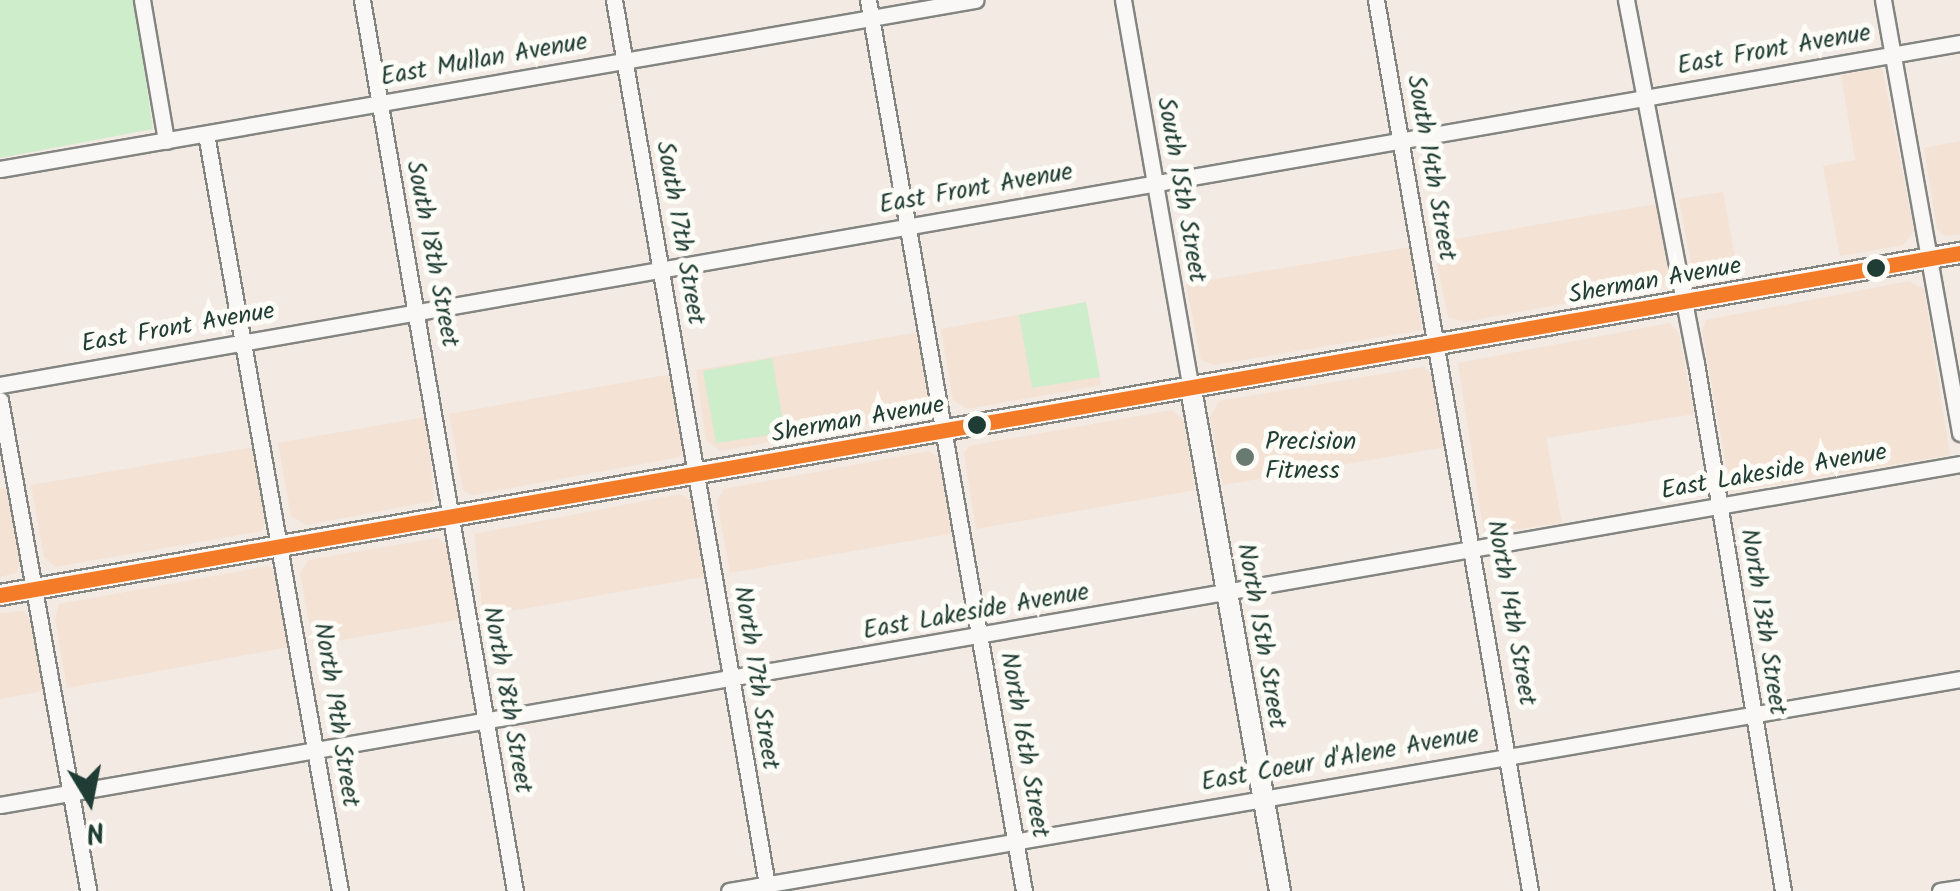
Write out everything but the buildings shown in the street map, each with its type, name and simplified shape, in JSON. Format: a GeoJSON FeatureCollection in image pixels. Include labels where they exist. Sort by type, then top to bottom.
{"type":"FeatureCollection","features":[{"type":"Feature","properties":{"kind":"main road","name":"Sherman Avenue"},"geometry":{"type":"LineString","coordinates":[[0,595],[1960,253]]}},
{"type":"Feature","properties":{"kind":"main road","name":"North 15th Street"},"geometry":{"type":"LineString","coordinates":[[1192,389],[1280,891]]}},
{"type":"Feature","properties":{"kind":"street"},"geometry":{"type":"LineString","coordinates":[[142,0],[166,140]]}},
{"type":"Feature","properties":{"kind":"street","name":"South 18th Street"},"geometry":{"type":"LineString","coordinates":[[362,0],[454,517]]}},
{"type":"Feature","properties":{"kind":"street","name":"South 17th Street"},"geometry":{"type":"LineString","coordinates":[[614,0],[697,474]]}},
{"type":"Feature","properties":{"kind":"street","name":"North 16th Street"},"geometry":{"type":"LineString","coordinates":[[868,0],[1024,891]]}},
{"type":"Feature","properties":{"kind":"street","name":"East Mullan Avenue"},"geometry":{"type":"LineString","coordinates":[[0,170],[976,0]]}},
{"type":"Feature","properties":{"kind":"street","name":"South 15th Street"},"geometry":{"type":"LineString","coordinates":[[1122,0],[1192,389]]}},
{"type":"Feature","properties":{"kind":"street","name":"South 14th Street"},"geometry":{"type":"LineString","coordinates":[[1376,0],[1438,344]]}},
{"type":"Feature","properties":{"kind":"street","name":"North 13th Street"},"geometry":{"type":"LineString","coordinates":[[1626,0],[1684,302],[1783,891]]}},
{"type":"Feature","properties":{"kind":"street"},"geometry":{"type":"LineString","coordinates":[[1883,0],[1960,433]]}},
{"type":"Feature","properties":{"kind":"street","name":"East Front Avenue"},"geometry":{"type":"LineString","coordinates":[[0,385],[1960,43]]}},
{"type":"Feature","properties":{"kind":"street","name":"North 19th Street"},"geometry":{"type":"LineString","coordinates":[[206,134],[284,547],[340,891]]}},
{"type":"Feature","properties":{"kind":"street","name":"North 14th Street"},"geometry":{"type":"LineString","coordinates":[[1438,344],[1530,891]]}},
{"type":"Feature","properties":{"kind":"street"},"geometry":{"type":"LineString","coordinates":[[0,400],[37,588],[88,891]]}},
{"type":"Feature","properties":{"kind":"street","name":"East Lakeside Avenue"},"geometry":{"type":"LineString","coordinates":[[0,806],[1960,464]]}},
{"type":"Feature","properties":{"kind":"street","name":"North 17th Street"},"geometry":{"type":"LineString","coordinates":[[697,474],[767,888]]}},
{"type":"Feature","properties":{"kind":"street","name":"North 18th Street"},"geometry":{"type":"LineString","coordinates":[[454,517],[515,891]]}},
{"type":"Feature","properties":{"kind":"street","name":"East Coeur d'Alene Avenue"},"geometry":{"type":"LineString","coordinates":[[729,891],[767,888],[1510,754],[1960,679]]}},
{"type":"Feature","properties":{"kind":"street"},"geometry":{"type":"LineString","coordinates":[[1940,891],[1960,888]]}},
{"type":"Feature","properties":{"kind":"shaded area"},"geometry":{"type":"Polygon","coordinates":[[[1882,68],[1914,231],[1903,245],[1840,256],[1823,166],[1855,160],[1841,75],[1882,68]]]}},
{"type":"Feature","properties":{"kind":"shaded area"},"geometry":{"type":"Polygon","coordinates":[[[1960,141],[1960,234],[1945,236],[1937,229],[1924,148],[1960,141]]]}},
{"type":"Feature","properties":{"kind":"shaded area"},"geometry":{"type":"Polygon","coordinates":[[[1723,192],[1738,274],[1700,279],[1692,269],[1679,199],[1723,192]]]}},
{"type":"Feature","properties":{"kind":"shaded area"},"geometry":{"type":"Polygon","coordinates":[[[1656,204],[1669,276],[1662,286],[1464,322],[1448,317],[1433,243],[1656,204]]]}},
{"type":"Feature","properties":{"kind":"shaded area"},"geometry":{"type":"Polygon","coordinates":[[[1410,247],[1422,330],[1214,365],[1201,360],[1186,284],[1410,247]]]}},
{"type":"Feature","properties":{"kind":"shaded area"},"geometry":{"type":"Polygon","coordinates":[[[1909,281],[1924,289],[1950,455],[1731,492],[1702,331],[1706,320],[1909,281]]]}},
{"type":"Feature","properties":{"kind":"shaded area"},"geometry":{"type":"Polygon","coordinates":[[[1086,302],[1101,385],[967,409],[953,400],[941,329],[1086,302]]]}},
{"type":"Feature","properties":{"kind":"shaded area"},"geometry":{"type":"Polygon","coordinates":[[[1670,323],[1679,334],[1694,414],[1546,438],[1562,523],[1484,534],[1458,363],[1670,323]]]}},
{"type":"Feature","properties":{"kind":"shaded area"},"geometry":{"type":"Polygon","coordinates":[[[919,332],[931,401],[927,413],[720,451],[706,440],[696,370],[919,332]]]}},
{"type":"Feature","properties":{"kind":"shaded area"},"geometry":{"type":"Polygon","coordinates":[[[1424,367],[1434,377],[1446,447],[1223,485],[1210,417],[1219,401],[1424,367]]]}},
{"type":"Feature","properties":{"kind":"shaded area"},"geometry":{"type":"Polygon","coordinates":[[[671,374],[684,447],[680,457],[473,495],[463,490],[449,414],[671,374]]]}},
{"type":"Feature","properties":{"kind":"shaded area"},"geometry":{"type":"Polygon","coordinates":[[[1172,410],[1184,421],[1195,490],[976,529],[964,453],[969,446],[1172,410]]]}},
{"type":"Feature","properties":{"kind":"shaded area"},"geometry":{"type":"Polygon","coordinates":[[[426,417],[434,501],[306,525],[291,516],[278,443],[426,417]]]}},
{"type":"Feature","properties":{"kind":"shaded area"},"geometry":{"type":"Polygon","coordinates":[[[254,447],[266,519],[262,531],[55,567],[44,557],[31,485],[254,447]]]}},
{"type":"Feature","properties":{"kind":"shaded area"},"geometry":{"type":"Polygon","coordinates":[[[929,451],[941,459],[954,533],[730,573],[717,501],[724,489],[929,451]]]}},
{"type":"Feature","properties":{"kind":"shaded area"},"geometry":{"type":"Polygon","coordinates":[[[9,488],[20,565],[16,573],[0,577],[0,489],[9,488]]]}},
{"type":"Feature","properties":{"kind":"shaded area"},"geometry":{"type":"Polygon","coordinates":[[[680,494],[696,503],[708,576],[483,616],[474,534],[680,494]]]}},
{"type":"Feature","properties":{"kind":"shaded area"},"geometry":{"type":"Polygon","coordinates":[[[437,538],[449,547],[462,619],[313,645],[300,573],[308,560],[437,538]]]}},
{"type":"Feature","properties":{"kind":"shaded area"},"geometry":{"type":"Polygon","coordinates":[[[268,566],[276,573],[289,647],[67,688],[55,618],[59,604],[268,566]]]}},
{"type":"Feature","properties":{"kind":"shaded area"},"geometry":{"type":"Polygon","coordinates":[[[23,611],[31,621],[43,691],[0,699],[0,613],[23,611]]]}},
{"type":"Feature","properties":{"kind":"green space"},"geometry":{"type":"Polygon","coordinates":[[[0,0],[134,0],[153,129],[0,158],[0,0]]]}},
{"type":"Feature","properties":{"kind":"green space"},"geometry":{"type":"Polygon","coordinates":[[[1086,302],[1100,377],[1032,388],[1019,315],[1086,302]]]}},
{"type":"Feature","properties":{"kind":"green space"},"geometry":{"type":"Polygon","coordinates":[[[772,358],[785,433],[716,443],[703,371],[772,358]]]}},
{"type":"Feature","properties":{"kind":"transit line"},"geometry":{"type":"LineString","coordinates":[[0,595],[1960,253]]}},
{"type":"Feature","properties":{"kind":"place","name":"Precision Fitness"},"geometry":{"type":"Point","coordinates":[1245,457]}}]}
